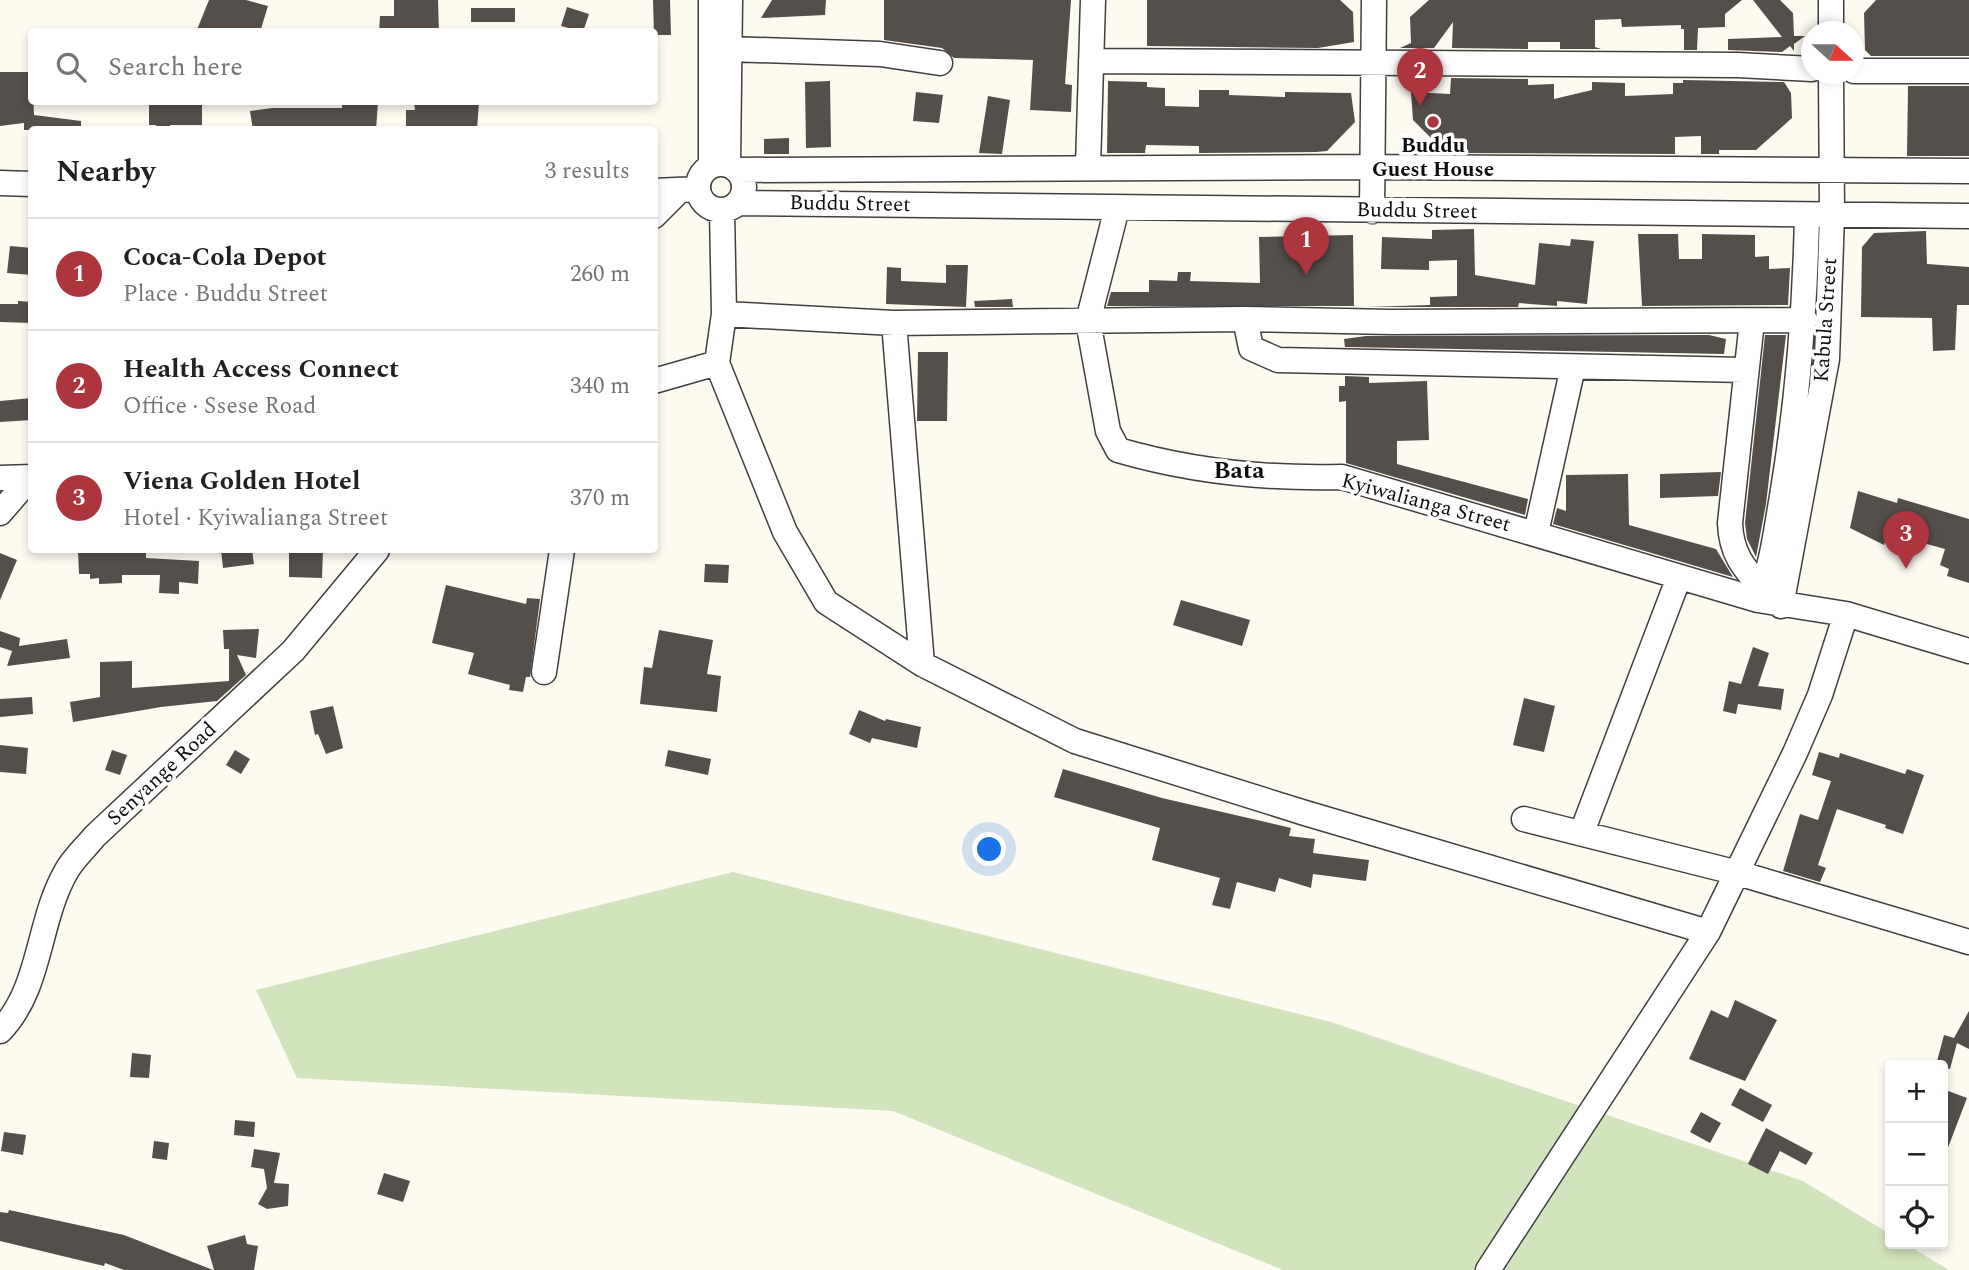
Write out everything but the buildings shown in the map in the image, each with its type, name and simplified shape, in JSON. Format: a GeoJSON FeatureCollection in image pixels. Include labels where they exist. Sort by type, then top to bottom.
{"type":"FeatureCollection","features":[{"type":"Feature","properties":{"kind":"street"},"geometry":{"type":"LineString","coordinates":[[711,0],[725,167],[744,186],[730,206],[724,314],[717,363],[785,532],[826,602],[922,664],[1075,741],[1305,813],[1708,932]]}},
{"type":"Feature","properties":{"kind":"street"},"geometry":{"type":"LineString","coordinates":[[725,167],[730,0]]}},
{"type":"Feature","properties":{"kind":"street"},"geometry":{"type":"LineString","coordinates":[[1088,167],[1093,0]]}},
{"type":"Feature","properties":{"kind":"street"},"geometry":{"type":"LineString","coordinates":[[1372,211],[1374,0]]}},
{"type":"Feature","properties":{"kind":"street"},"geometry":{"type":"LineString","coordinates":[[1831,0],[1831,21]]}},
{"type":"Feature","properties":{"kind":"street"},"geometry":{"type":"LineString","coordinates":[[730,49],[880,54],[940,63]]}},
{"type":"Feature","properties":{"kind":"street"},"geometry":{"type":"LineString","coordinates":[[1091,61],[1373,65],[1738,65],[1801,68]]}},
{"type":"Feature","properties":{"kind":"street"},"geometry":{"type":"LineString","coordinates":[[1864,71],[1969,71]]}},
{"type":"Feature","properties":{"kind":"street","name":"Kabula Street"},"geometry":{"type":"LineString","coordinates":[[1767,598],[1827,359],[1832,215],[1832,84]]}},
{"type":"Feature","properties":{"kind":"street"},"geometry":{"type":"LineString","coordinates":[[658,212],[677,191],[725,167],[1969,171]]}},
{"type":"Feature","properties":{"kind":"street"},"geometry":{"type":"LineString","coordinates":[[0,183],[28,184]]}},
{"type":"Feature","properties":{"kind":"street"},"geometry":{"type":"LineString","coordinates":[[677,191],[706,204],[730,206]]}},
{"type":"Feature","properties":{"kind":"street","name":"Buddu Street"},"geometry":{"type":"LineString","coordinates":[[730,206],[1969,216]]}},
{"type":"Feature","properties":{"kind":"street","name":"Kyiwalianga Street"},"geometry":{"type":"LineString","coordinates":[[1116,208],[1088,321],[1108,431],[1118,450],[1143,457],[1280,479],[1342,477],[1679,577],[1846,614],[1969,651]]}},
{"type":"Feature","properties":{"kind":"street"},"geometry":{"type":"LineString","coordinates":[[1767,598],[1805,320],[1807,215]]}},
{"type":"Feature","properties":{"kind":"street"},"geometry":{"type":"LineString","coordinates":[[724,314],[894,324],[1245,319],[1392,322],[1805,320]]}},
{"type":"Feature","properties":{"kind":"street"},"geometry":{"type":"LineString","coordinates":[[1245,319],[1251,348],[1278,360],[1745,370]]}},
{"type":"Feature","properties":{"kind":"street"},"geometry":{"type":"LineString","coordinates":[[1752,321],[1745,370],[1731,542],[1737,560],[1767,598]]}},
{"type":"Feature","properties":{"kind":"street"},"geometry":{"type":"LineString","coordinates":[[894,324],[922,664]]}},
{"type":"Feature","properties":{"kind":"street"},"geometry":{"type":"LineString","coordinates":[[658,380],[717,363]]}},
{"type":"Feature","properties":{"kind":"street"},"geometry":{"type":"LineString","coordinates":[[1535,533],[1573,367]]}},
{"type":"Feature","properties":{"kind":"street"},"geometry":{"type":"LineString","coordinates":[[0,478],[28,477]]}},
{"type":"Feature","properties":{"kind":"street"},"geometry":{"type":"LineString","coordinates":[[0,513],[28,480]]}},
{"type":"Feature","properties":{"kind":"street","name":"Senyange Road"},"geometry":{"type":"LineString","coordinates":[[0,1031],[24,995],[51,910],[67,870],[95,836],[293,651],[375,553]]}},
{"type":"Feature","properties":{"kind":"street"},"geometry":{"type":"LineString","coordinates":[[544,672],[562,553]]}},
{"type":"Feature","properties":{"kind":"street"},"geometry":{"type":"LineString","coordinates":[[1582,832],[1679,577]]}},
{"type":"Feature","properties":{"kind":"street"},"geometry":{"type":"LineString","coordinates":[[1488,1270],[1708,932],[1796,753],[1820,695],[1846,614]]}},
{"type":"Feature","properties":{"kind":"street"},"geometry":{"type":"LineString","coordinates":[[1524,819],[1738,873],[1969,942]]}},
{"type":"Feature","properties":{"kind":"green space"},"geometry":{"type":"Polygon","coordinates":[[[733,872],[1331,1022],[1803,1181],[1885,1231],[1885,1249],[1914,1249],[1949,1270],[1283,1270],[893,1111],[297,1078],[256,990],[733,872]]]}},
{"type":"Feature","properties":{"kind":"place","name":"Health Access Connect"},"geometry":{"type":"Point","coordinates":[1420,106]}},
{"type":"Feature","properties":{"kind":"place","name":"Buddu Guest House"},"geometry":{"type":"Point","coordinates":[1433,122]}},
{"type":"Feature","properties":{"kind":"place","name":"Coca-Cola Depot"},"geometry":{"type":"Point","coordinates":[1306,275]}},
{"type":"Feature","properties":{"kind":"place","name":"Viena Golden Hotel"},"geometry":{"type":"Point","coordinates":[1906,569]}},
{"type":"Feature","properties":{"kind":"district","name":"Bata"},"geometry":{"type":"Point","coordinates":[1239,471]}}]}
